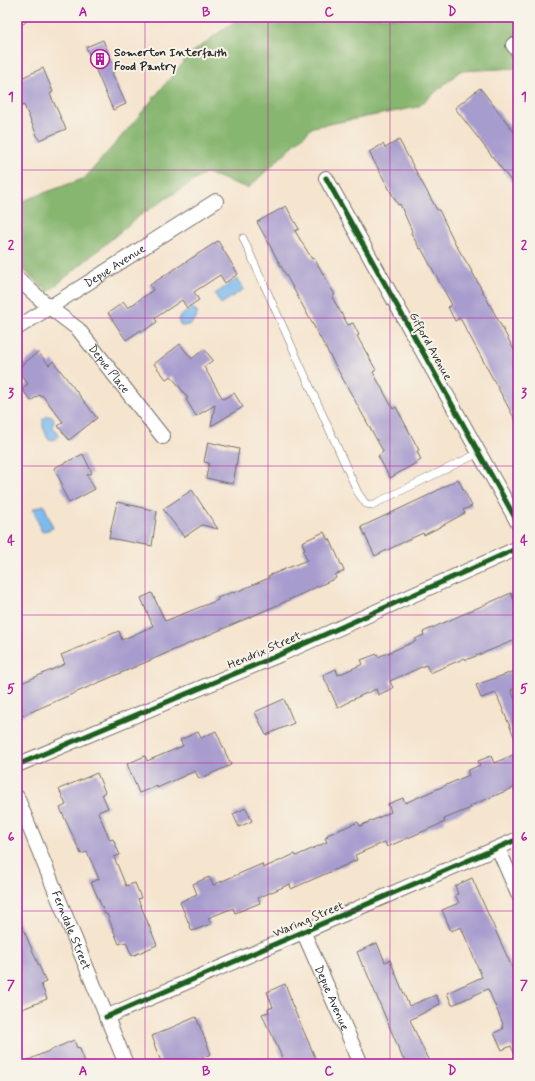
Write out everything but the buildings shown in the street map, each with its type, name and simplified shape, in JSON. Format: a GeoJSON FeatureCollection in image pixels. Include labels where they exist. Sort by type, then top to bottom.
{"type":"FeatureCollection","features":[{"type":"Feature","properties":{"kind":"street","name":"Gifford Avenue"},"geometry":{"type":"LineString","coordinates":[[326,178],[518,523]]}},
{"type":"Feature","properties":{"kind":"street","name":"Depue Avenue"},"geometry":{"type":"LineString","coordinates":[[17,328],[216,201]]}},
{"type":"Feature","properties":{"kind":"street"},"geometry":{"type":"LineString","coordinates":[[17,278],[49,307]]}},
{"type":"Feature","properties":{"kind":"street","name":"Depue Place"},"geometry":{"type":"LineString","coordinates":[[49,307],[78,329],[162,437]]}},
{"type":"Feature","properties":{"kind":"street","name":"Hendrix Street"},"geometry":{"type":"LineString","coordinates":[[17,765],[279,655],[518,548]]}},
{"type":"Feature","properties":{"kind":"street","name":"Ferndale Street"},"geometry":{"type":"LineString","coordinates":[[17,797],[126,1064]]}},
{"type":"Feature","properties":{"kind":"street","name":"Waring Street"},"geometry":{"type":"LineString","coordinates":[[106,1017],[518,839]]}},
{"type":"Feature","properties":{"kind":"street"},"geometry":{"type":"LineString","coordinates":[[498,848],[518,894]]}},
{"type":"Feature","properties":{"kind":"street","name":"Depue Avenue"},"geometry":{"type":"LineString","coordinates":[[303,931],[362,1064]]}},
{"type":"Feature","properties":{"kind":"lane"},"geometry":{"type":"LineString","coordinates":[[243,238],[354,486],[366,504],[372,506],[479,453]]}},
{"type":"Feature","properties":{"kind":"green space"},"geometry":{"type":"Polygon","coordinates":[[[240,17],[518,17],[518,68],[460,71],[418,107],[313,127],[248,188],[206,173],[139,216],[48,292],[17,264],[17,203],[85,178],[134,122],[190,54],[240,17]]]}},
{"type":"Feature","properties":{"kind":"water"},"geometry":{"type":"Polygon","coordinates":[[[237,279],[244,289],[221,304],[215,294],[237,279]]]}},
{"type":"Feature","properties":{"kind":"water"},"geometry":{"type":"Polygon","coordinates":[[[192,308],[197,311],[195,320],[190,324],[181,326],[178,320],[179,317],[192,308]]]}},
{"type":"Feature","properties":{"kind":"water"},"geometry":{"type":"Polygon","coordinates":[[[48,416],[53,417],[53,427],[58,434],[58,437],[53,440],[48,439],[43,427],[43,419],[48,416]]]}},
{"type":"Feature","properties":{"kind":"water"},"geometry":{"type":"Polygon","coordinates":[[[44,505],[53,528],[42,532],[33,509],[44,505]]]}},
{"type":"Feature","properties":{"kind":"cycle path"},"geometry":{"type":"LineString","coordinates":[[326,178],[518,523]]}},
{"type":"Feature","properties":{"kind":"cycle path"},"geometry":{"type":"LineString","coordinates":[[17,765],[279,655],[518,548]]}},
{"type":"Feature","properties":{"kind":"cycle path"},"geometry":{"type":"LineString","coordinates":[[106,1017],[518,839]]}},
{"type":"Feature","properties":{"kind":"place","name":"Somerton Interfaith Food Pantry"},"geometry":{"type":"Point","coordinates":[100,59]}}]}
